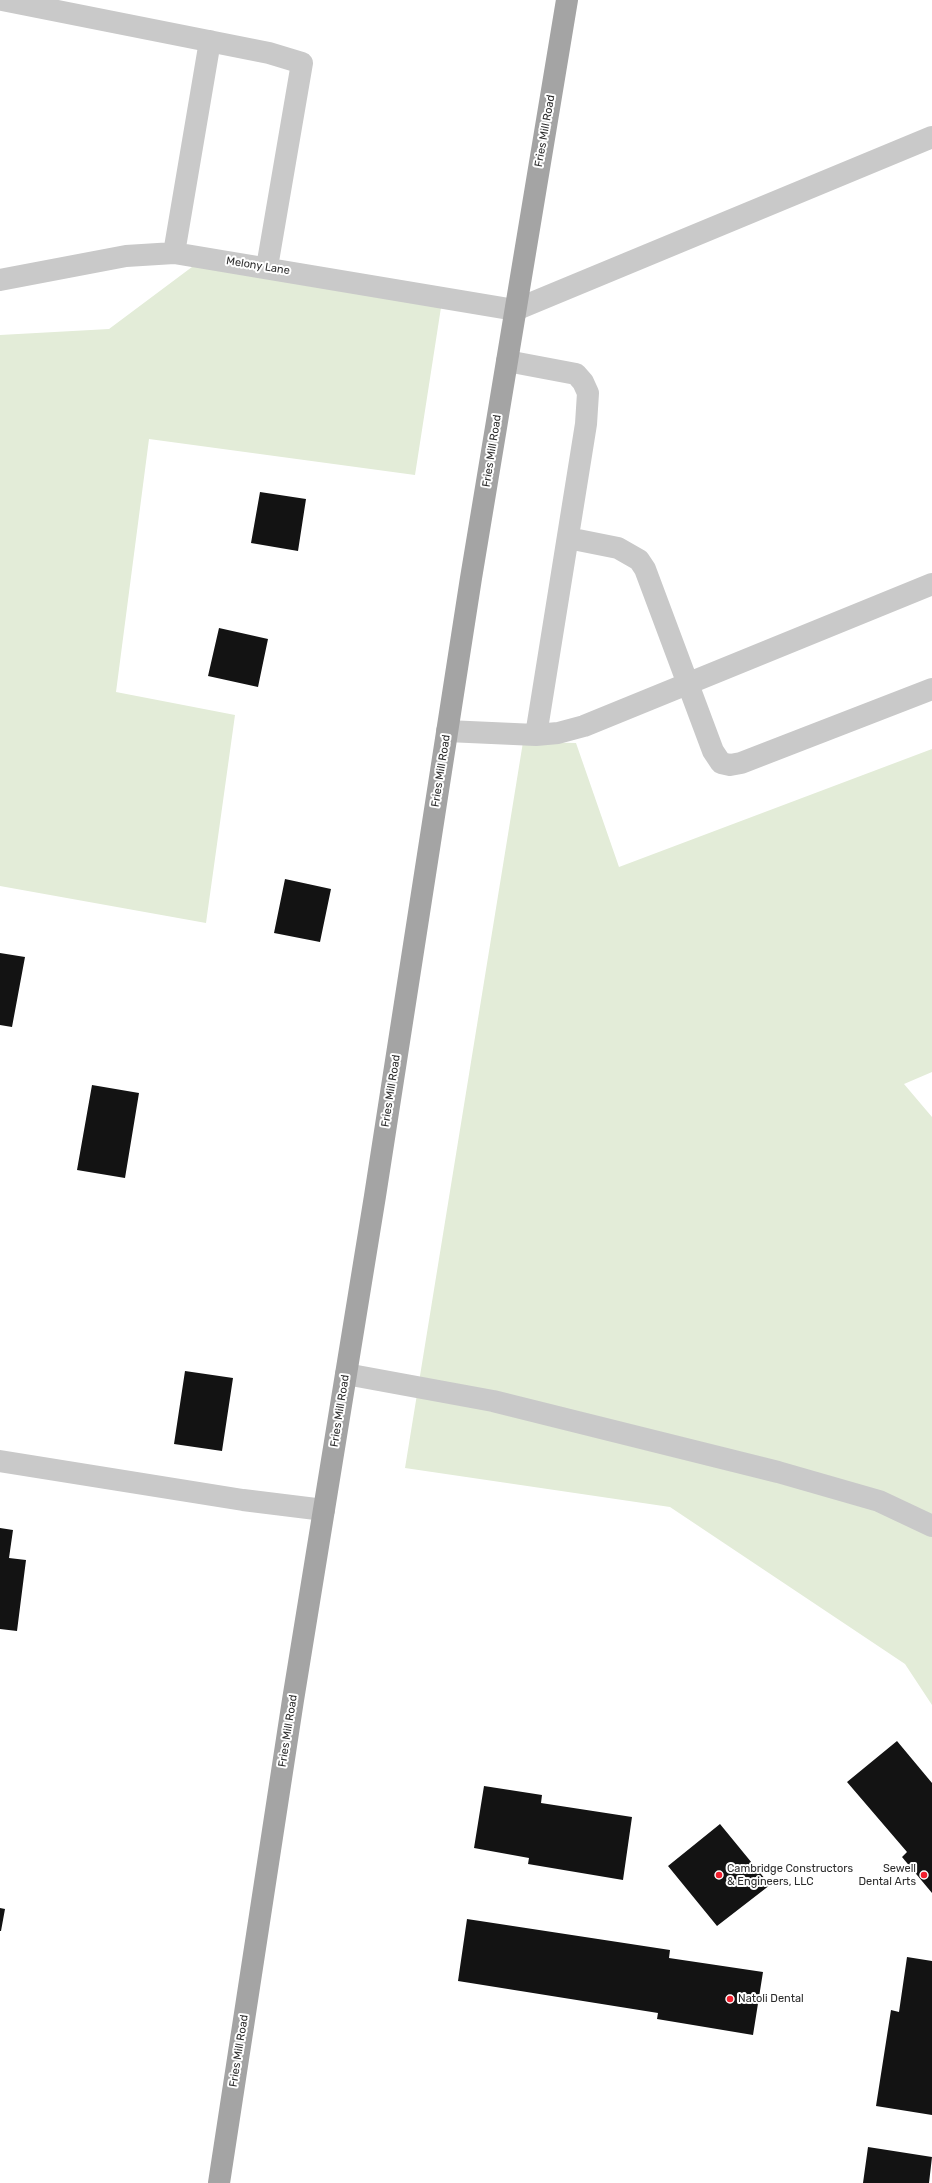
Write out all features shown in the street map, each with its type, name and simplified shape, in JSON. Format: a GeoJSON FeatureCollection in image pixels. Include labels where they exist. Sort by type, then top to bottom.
{"type":"FeatureCollection","features":[{"type":"Feature","properties":{"kind":"main road","name":"Fries Mill Road"},"geometry":{"type":"LineString","coordinates":[[219,2183],[292,1700],[346,1374],[515,310],[567,0]]}},
{"type":"Feature","properties":{"kind":"street"},"geometry":{"type":"LineString","coordinates":[[2,0],[31,2],[269,53],[302,64],[267,267]]}},
{"type":"Feature","properties":{"kind":"street"},"geometry":{"type":"LineString","coordinates":[[174,253],[210,41]]}},
{"type":"Feature","properties":{"kind":"street"},"geometry":{"type":"LineString","coordinates":[[515,310],[932,137]]}},
{"type":"Feature","properties":{"kind":"street","name":"Melony Lane"},"geometry":{"type":"LineString","coordinates":[[0,280],[126,256],[174,253],[267,267],[515,310]]}},
{"type":"Feature","properties":{"kind":"street"},"geometry":{"type":"LineString","coordinates":[[507,361],[576,374],[583,382],[588,393],[586,424],[536,735]]}},
{"type":"Feature","properties":{"kind":"street"},"geometry":{"type":"LineString","coordinates":[[568,538],[618,548],[639,560],[646,569],[688,683],[717,758],[721,763],[730,765],[741,763],[932,689]]}},
{"type":"Feature","properties":{"kind":"street"},"geometry":{"type":"LineString","coordinates":[[447,732],[536,735],[584,726],[932,584]]}},
{"type":"Feature","properties":{"kind":"street"},"geometry":{"type":"LineString","coordinates":[[346,1374],[493,1400],[778,1472],[879,1501],[932,1526]]}},
{"type":"Feature","properties":{"kind":"street"},"geometry":{"type":"LineString","coordinates":[[0,1461],[243,1500],[324,1510]]}},
{"type":"Feature","properties":{"kind":"green space"},"geometry":{"type":"Polygon","coordinates":[[[200,261],[442,301],[415,475],[149,439],[116,692],[235,715],[206,923],[0,886],[0,335],[109,329],[200,261]]]}},
{"type":"Feature","properties":{"kind":"green space"},"geometry":{"type":"Polygon","coordinates":[[[523,742],[576,743],[619,867],[932,749],[932,1072],[904,1084],[932,1117],[932,1705],[905,1664],[670,1507],[405,1468],[523,742]]]}},
{"type":"Feature","properties":{"kind":"building"},"geometry":{"type":"Polygon","coordinates":[[[260,492],[306,499],[298,551],[251,543],[260,492]]]}},
{"type":"Feature","properties":{"kind":"building"},"geometry":{"type":"Polygon","coordinates":[[[219,628],[268,639],[258,687],[208,676],[219,628]]]}},
{"type":"Feature","properties":{"kind":"building"},"geometry":{"type":"Polygon","coordinates":[[[285,879],[331,889],[320,942],[274,933],[285,879]]]}},
{"type":"Feature","properties":{"kind":"building"},"geometry":{"type":"Polygon","coordinates":[[[0,953],[25,957],[12,1027],[0,1025],[0,953]]]}},
{"type":"Feature","properties":{"kind":"building"},"geometry":{"type":"Polygon","coordinates":[[[92,1085],[139,1093],[125,1178],[77,1170],[92,1085]]]}},
{"type":"Feature","properties":{"kind":"building"},"geometry":{"type":"Polygon","coordinates":[[[185,1371],[233,1378],[222,1451],[174,1444],[185,1371]]]}},
{"type":"Feature","properties":{"kind":"building"},"geometry":{"type":"Polygon","coordinates":[[[0,1528],[13,1530],[9,1558],[26,1560],[17,1631],[0,1629],[0,1528]]]}},
{"type":"Feature","properties":{"kind":"building"},"geometry":{"type":"Polygon","coordinates":[[[897,1741],[932,1783],[932,1893],[902,1857],[907,1852],[847,1782],[897,1741]]]}},
{"type":"Feature","properties":{"kind":"building"},"geometry":{"type":"Polygon","coordinates":[[[484,1786],[542,1795],[541,1803],[632,1817],[623,1880],[528,1864],[529,1858],[474,1848],[484,1786]]]}},
{"type":"Feature","properties":{"kind":"building","name":"Cambridge Constructors & Engineers, LLC"},"geometry":{"type":"Polygon","coordinates":[[[720,1824],[770,1885],[717,1926],[668,1866],[720,1824]]]}},
{"type":"Feature","properties":{"kind":"building"},"geometry":{"type":"Polygon","coordinates":[[[0,1908],[5,1909],[1,1931],[0,1931],[0,1908]]]}},
{"type":"Feature","properties":{"kind":"building"},"geometry":{"type":"Polygon","coordinates":[[[467,1919],[670,1950],[669,1958],[763,1972],[753,2035],[657,2019],[658,2013],[458,1981],[467,1919]]]}},
{"type":"Feature","properties":{"kind":"building"},"geometry":{"type":"Polygon","coordinates":[[[907,1957],[932,1961],[932,2115],[876,2106],[891,2010],[899,2012],[907,1957]]]}},
{"type":"Feature","properties":{"kind":"building"},"geometry":{"type":"Polygon","coordinates":[[[868,2147],[932,2157],[929,2183],[863,2183],[868,2147]]]}},
{"type":"Feature","properties":{"kind":"place","name":"Cambridge Constructors & Engineers, LLC"},"geometry":{"type":"Point","coordinates":[719,1875]}},
{"type":"Feature","properties":{"kind":"place","name":"Sewell Dental Arts"},"geometry":{"type":"Point","coordinates":[924,1875]}},
{"type":"Feature","properties":{"kind":"place","name":"Natoli Dental"},"geometry":{"type":"Point","coordinates":[730,1999]}}]}
